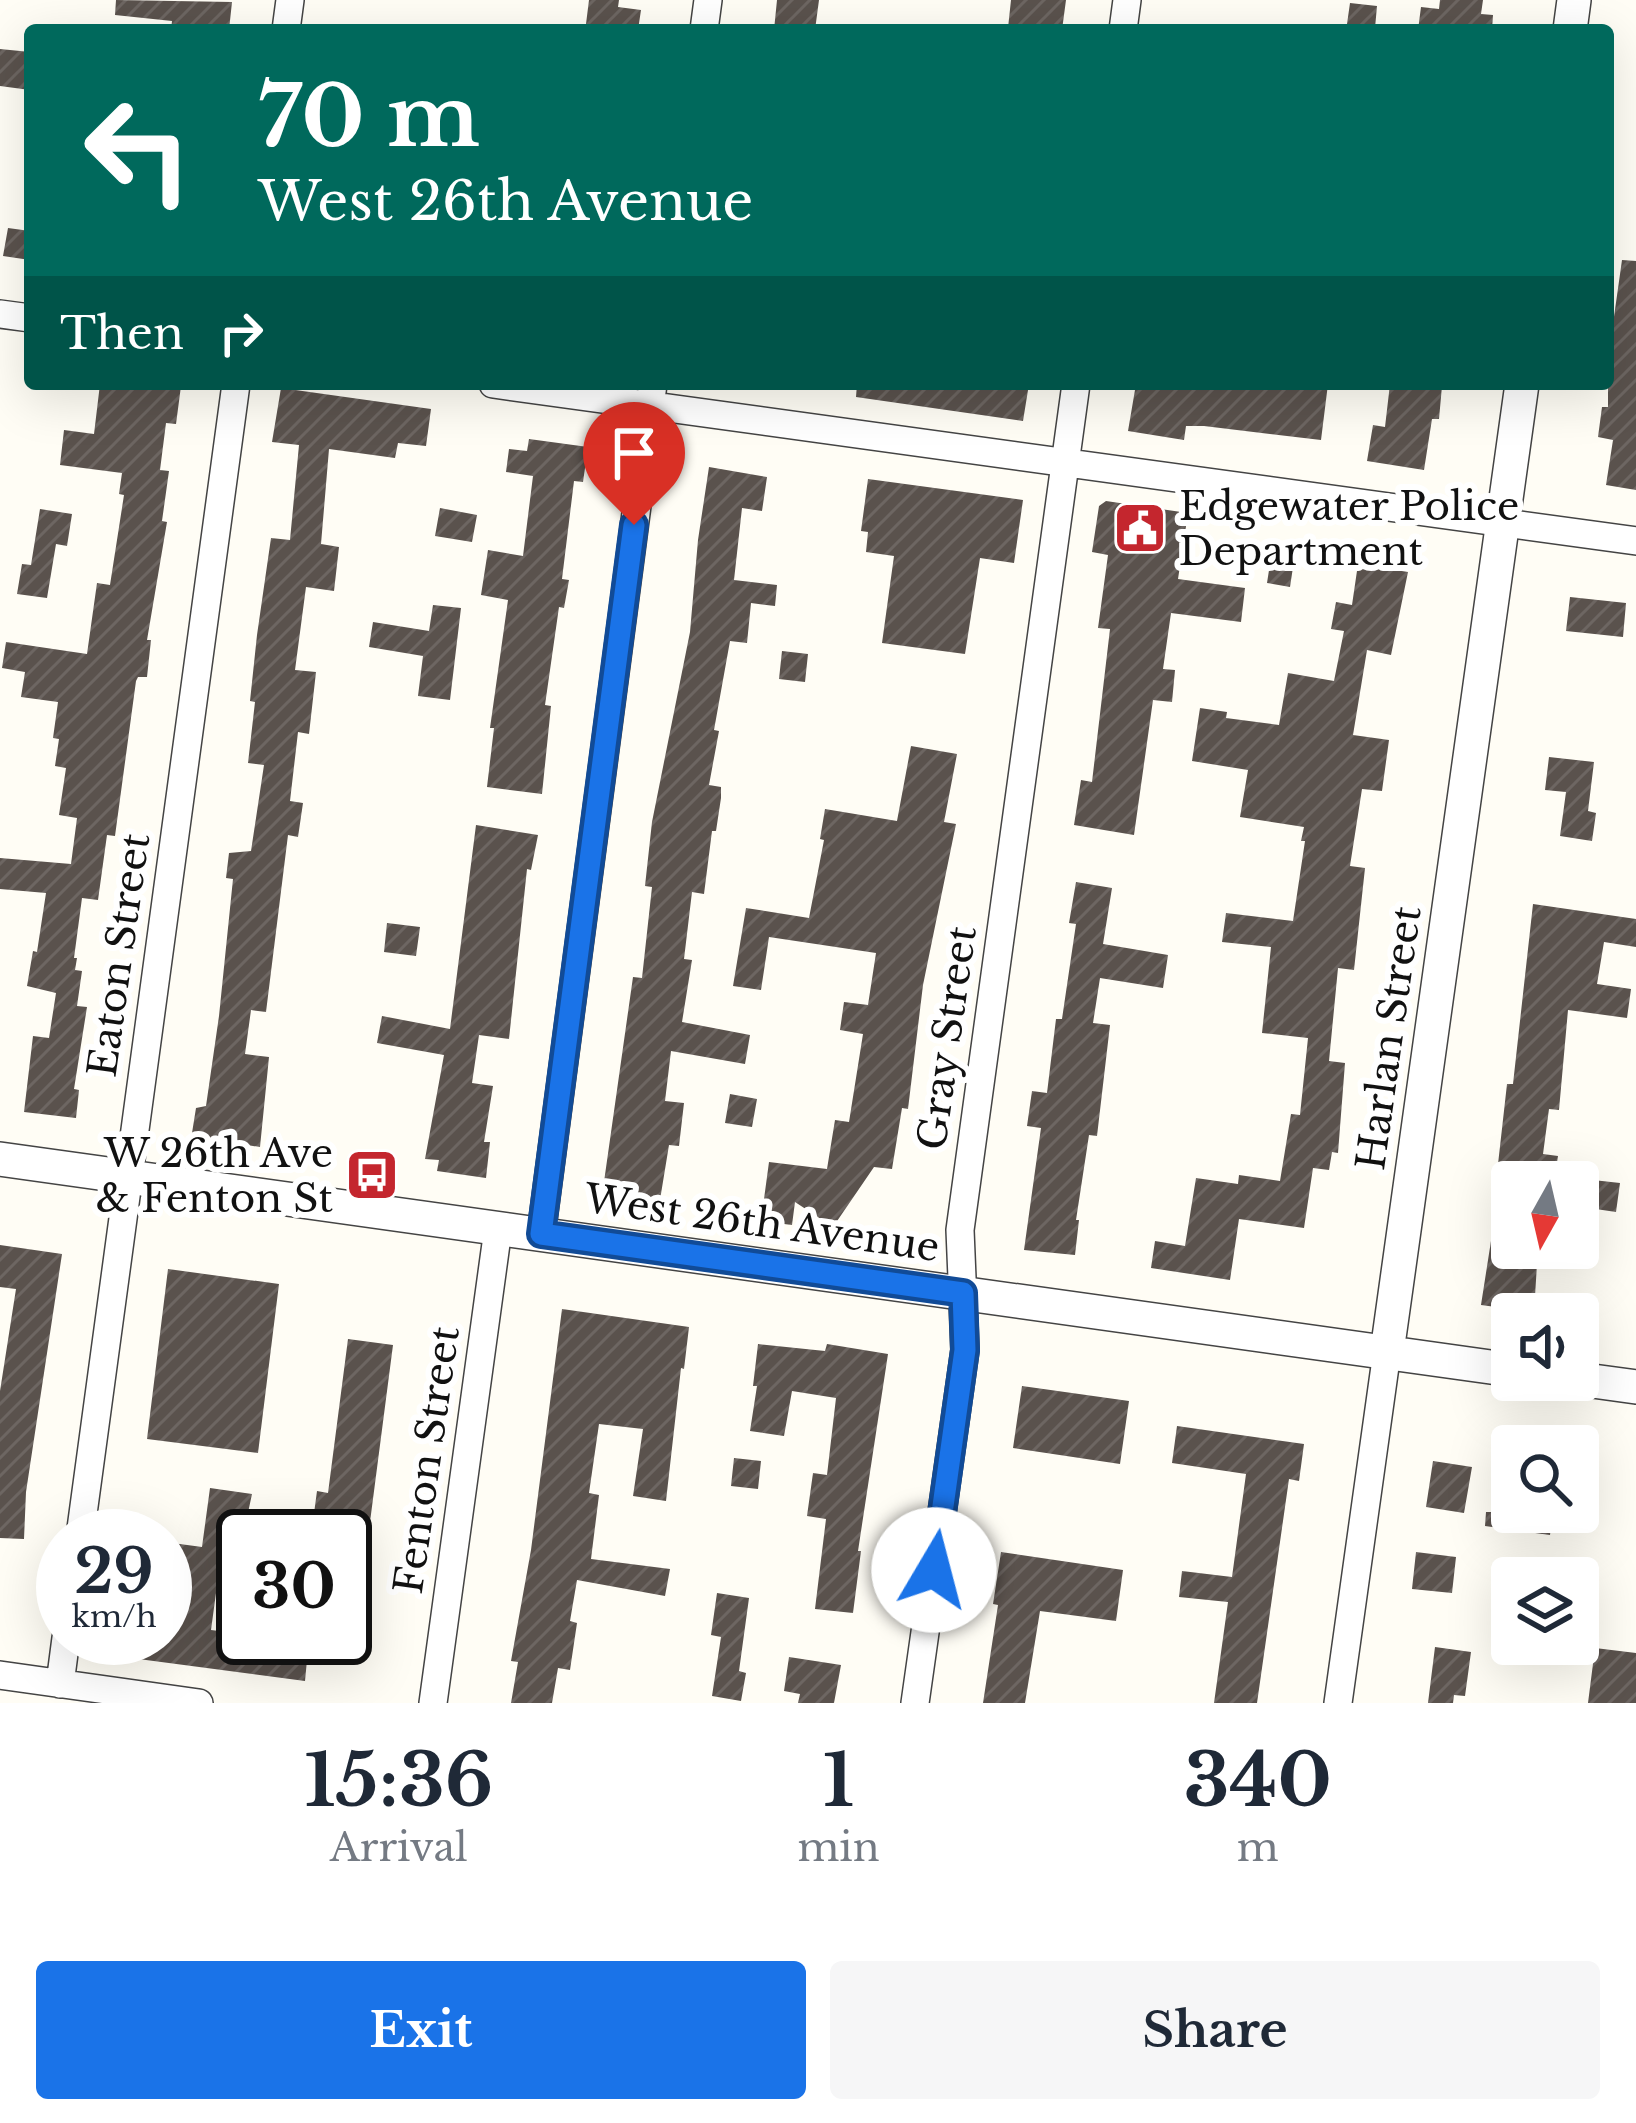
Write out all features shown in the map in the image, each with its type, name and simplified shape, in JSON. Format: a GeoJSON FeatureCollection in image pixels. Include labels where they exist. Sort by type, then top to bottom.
{"type":"FeatureCollection","features":[{"type":"Feature","properties":{"kind":"street","name":"Eaton Street"},"geometry":{"type":"LineString","coordinates":[[84,1509],[235,390]]}},
{"type":"Feature","properties":{"kind":"street"},"geometry":{"type":"LineString","coordinates":[[580,390],[652,395],[1064,461],[1636,541]]}},
{"type":"Feature","properties":{"kind":"street","name":"Gray Street"},"geometry":{"type":"LineString","coordinates":[[915,1703],[965,1350],[960,1231],[1075,390]]}},
{"type":"Feature","properties":{"kind":"street","name":"Harlan Street"},"geometry":{"type":"LineString","coordinates":[[1337,1703],[1521,390]]}},
{"type":"Feature","properties":{"kind":"street"},"geometry":{"type":"LineString","coordinates":[[541,1234],[652,395]]}},
{"type":"Feature","properties":{"kind":"street","name":"West 26th Avenue"},"geometry":{"type":"LineString","coordinates":[[0,1159],[1491,1367]]}},
{"type":"Feature","properties":{"kind":"street","name":"Fenton Street"},"geometry":{"type":"LineString","coordinates":[[433,1703],[498,1228]]}},
{"type":"Feature","properties":{"kind":"street"},"geometry":{"type":"LineString","coordinates":[[1599,1382],[1636,1387]]}},
{"type":"Feature","properties":{"kind":"street"},"geometry":{"type":"LineString","coordinates":[[60,1684],[62,1665]]}},
{"type":"Feature","properties":{"kind":"street"},"geometry":{"type":"LineString","coordinates":[[0,1675],[199,1703]]}},
{"type":"Feature","properties":{"kind":"building"},"geometry":{"type":"Polygon","coordinates":[[[116,0],[232,2],[230,24],[172,24],[115,15],[116,0]]]}},
{"type":"Feature","properties":{"kind":"building"},"geometry":{"type":"Polygon","coordinates":[[[589,0],[619,0],[618,7],[641,10],[639,24],[586,24],[589,0]]]}},
{"type":"Feature","properties":{"kind":"building"},"geometry":{"type":"Polygon","coordinates":[[[777,0],[819,0],[816,24],[775,24],[777,0]]]}},
{"type":"Feature","properties":{"kind":"building"},"geometry":{"type":"Polygon","coordinates":[[[1011,0],[1066,0],[1063,24],[1008,24],[1011,0]]]}},
{"type":"Feature","properties":{"kind":"building"},"geometry":{"type":"Polygon","coordinates":[[[1440,0],[1483,0],[1481,14],[1493,15],[1492,24],[1419,24],[1421,7],[1439,9],[1440,0]]]}},
{"type":"Feature","properties":{"kind":"building"},"geometry":{"type":"Polygon","coordinates":[[[1350,3],[1377,6],[1375,24],[1347,24],[1350,3]]]}},
{"type":"Feature","properties":{"kind":"building"},"geometry":{"type":"Polygon","coordinates":[[[0,49],[24,51],[24,89],[0,86],[0,49]]]}},
{"type":"Feature","properties":{"kind":"building"},"geometry":{"type":"Polygon","coordinates":[[[8,228],[24,230],[24,259],[3,256],[8,228]]]}},
{"type":"Feature","properties":{"kind":"building"},"geometry":{"type":"Polygon","coordinates":[[[1622,260],[1636,261],[1636,490],[1606,485],[1613,440],[1598,437],[1602,407],[1608,407],[1608,390],[1614,390],[1614,317],[1622,260]]]}},
{"type":"Feature","properties":{"kind":"building"},"geometry":{"type":"Polygon","coordinates":[[[99,390],[180,390],[176,424],[166,423],[160,470],[169,471],[162,521],[167,522],[147,640],[151,640],[147,677],[136,681],[115,836],[107,835],[98,900],[82,898],[74,958],[75,970],[82,971],[77,1006],[87,1007],[74,1089],[79,1090],[76,1118],[24,1112],[33,1036],[49,1038],[56,993],[27,986],[46,893],[0,889],[0,858],[71,864],[77,818],[59,815],[66,768],[55,766],[58,702],[21,697],[25,672],[2,668],[6,642],[87,654],[97,583],[110,585],[124,495],[119,494],[122,473],[60,465],[64,430],[94,434],[99,390]]]}},
{"type":"Feature","properties":{"kind":"building"},"geometry":{"type":"Polygon","coordinates":[[[281,390],[431,409],[426,446],[398,443],[395,458],[329,449],[321,544],[339,547],[334,591],[306,587],[295,670],[316,672],[309,734],[298,732],[290,801],[303,803],[298,837],[288,835],[266,1012],[251,1010],[245,1054],[269,1057],[260,1147],[247,1145],[247,1149],[200,1143],[201,1134],[192,1133],[196,1108],[206,1106],[219,1016],[233,879],[226,878],[229,853],[251,851],[264,765],[248,763],[257,635],[271,538],[290,540],[299,445],[272,442],[281,390]]]}},
{"type":"Feature","properties":{"kind":"building"},"geometry":{"type":"Polygon","coordinates":[[[857,390],[1028,390],[1023,421],[856,397],[857,390]]]}},
{"type":"Feature","properties":{"kind":"building"},"geometry":{"type":"Polygon","coordinates":[[[1135,390],[1327,390],[1321,440],[1204,426],[1186,426],[1184,440],[1128,431],[1135,390]]]}},
{"type":"Feature","properties":{"kind":"building"},"geometry":{"type":"Polygon","coordinates":[[[1389,390],[1442,390],[1439,419],[1432,419],[1424,470],[1367,461],[1373,425],[1385,427],[1389,390]]]}},
{"type":"Feature","properties":{"kind":"building"},"geometry":{"type":"Polygon","coordinates":[[[529,439],[588,447],[583,482],[574,481],[562,579],[569,580],[564,608],[559,607],[545,705],[551,706],[542,794],[487,787],[494,728],[490,728],[508,600],[481,595],[488,550],[523,556],[533,476],[506,472],[509,449],[527,451],[529,439]]]}},
{"type":"Feature","properties":{"kind":"building"},"geometry":{"type":"Polygon","coordinates":[[[709,467],[767,477],[762,511],[742,508],[734,580],[777,585],[775,606],[751,603],[747,643],[730,641],[709,785],[721,787],[721,798],[704,894],[692,892],[684,959],[692,960],[682,1022],[750,1035],[745,1064],[671,1051],[665,1101],[684,1103],[679,1146],[669,1145],[659,1206],[602,1196],[633,977],[642,978],[652,887],[645,886],[652,822],[690,632],[709,467]]]}},
{"type":"Feature","properties":{"kind":"building"},"geometry":{"type":"Polygon","coordinates":[[[868,479],[1023,500],[1014,563],[980,558],[965,654],[882,643],[894,556],[866,552],[868,532],[861,531],[868,479]]]}},
{"type":"Feature","properties":{"kind":"building"},"geometry":{"type":"Polygon","coordinates":[[[1106,501],[1188,513],[1178,579],[1245,588],[1241,622],[1171,613],[1163,669],[1175,670],[1172,702],[1153,700],[1134,835],[1074,825],[1081,780],[1092,782],[1110,629],[1098,628],[1108,555],[1092,552],[1099,506],[1106,501]]]}},
{"type":"Feature","properties":{"kind":"building"},"geometry":{"type":"Polygon","coordinates":[[[440,508],[477,515],[472,542],[435,536],[440,508]]]}},
{"type":"Feature","properties":{"kind":"building"},"geometry":{"type":"Polygon","coordinates":[[[40,509],[72,514],[67,546],[56,544],[47,598],[17,594],[22,564],[31,565],[40,509]]]}},
{"type":"Feature","properties":{"kind":"building"},"geometry":{"type":"Polygon","coordinates":[[[1272,551],[1295,554],[1290,587],[1267,583],[1272,551]]]}},
{"type":"Feature","properties":{"kind":"building"},"geometry":{"type":"Polygon","coordinates":[[[1358,564],[1408,572],[1391,655],[1367,650],[1353,735],[1389,740],[1382,791],[1362,789],[1350,866],[1365,868],[1354,970],[1338,968],[1329,1061],[1345,1063],[1338,1153],[1332,1152],[1329,1170],[1313,1168],[1304,1228],[1239,1219],[1230,1280],[1151,1268],[1155,1241],[1185,1246],[1196,1178],[1238,1184],[1239,1175],[1280,1181],[1291,1114],[1300,1115],[1308,1038],[1262,1033],[1271,947],[1222,942],[1226,913],[1293,921],[1304,827],[1240,817],[1248,770],[1192,761],[1200,708],[1227,712],[1226,718],[1279,725],[1288,673],[1334,681],[1344,631],[1331,629],[1336,602],[1352,605],[1358,564]]]}},
{"type":"Feature","properties":{"kind":"building"},"geometry":{"type":"Polygon","coordinates":[[[1570,597],[1626,603],[1623,637],[1566,631],[1570,597]]]}},
{"type":"Feature","properties":{"kind":"building"},"geometry":{"type":"Polygon","coordinates":[[[433,605],[461,608],[450,700],[418,696],[423,656],[369,647],[373,622],[429,631],[433,605]]]}},
{"type":"Feature","properties":{"kind":"building"},"geometry":{"type":"Polygon","coordinates":[[[782,651],[808,654],[805,682],[779,679],[782,651]]]}},
{"type":"Feature","properties":{"kind":"building"},"geometry":{"type":"Polygon","coordinates":[[[911,746],[957,754],[944,822],[956,824],[923,985],[908,1109],[902,1108],[892,1169],[874,1167],[833,1227],[795,1202],[792,1225],[761,1221],[769,1162],[827,1169],[835,1120],[849,1122],[863,1034],[840,1030],[844,1002],[868,1005],[876,953],[769,937],[761,990],[733,986],[746,908],[809,918],[825,809],[897,821],[911,746]]]}},
{"type":"Feature","properties":{"kind":"building"},"geometry":{"type":"Polygon","coordinates":[[[1549,757],[1594,762],[1588,811],[1596,813],[1592,841],[1560,836],[1566,792],[1545,790],[1549,757]]]}},
{"type":"Feature","properties":{"kind":"building"},"geometry":{"type":"Polygon","coordinates":[[[476,825],[538,835],[531,870],[527,869],[509,1039],[479,1035],[472,1083],[493,1086],[484,1142],[490,1142],[486,1178],[437,1171],[439,1160],[425,1159],[444,1055],[377,1043],[382,1016],[450,1029],[476,825]]]}},
{"type":"Feature","properties":{"kind":"building"},"geometry":{"type":"Polygon","coordinates":[[[1076,882],[1112,888],[1103,944],[1168,955],[1163,988],[1100,978],[1093,1023],[1110,1025],[1097,1136],[1089,1135],[1076,1220],[1075,1255],[1024,1250],[1041,1128],[1027,1126],[1032,1091],[1047,1093],[1056,1019],[1062,1019],[1076,924],[1069,923],[1076,882]]]}},
{"type":"Feature","properties":{"kind":"building"},"geometry":{"type":"Polygon","coordinates":[[[1533,904],[1636,919],[1636,947],[1604,942],[1597,984],[1631,989],[1627,1018],[1568,1010],[1559,1110],[1549,1109],[1543,1154],[1558,1156],[1557,1161],[1498,1161],[1507,1084],[1513,1084],[1533,904]]]}},
{"type":"Feature","properties":{"kind":"building"},"geometry":{"type":"Polygon","coordinates":[[[387,923],[420,927],[416,956],[384,952],[387,923]]]}},
{"type":"Feature","properties":{"kind":"building"},"geometry":{"type":"Polygon","coordinates":[[[730,1094],[757,1099],[752,1127],[725,1123],[730,1094]]]}},
{"type":"Feature","properties":{"kind":"building"},"geometry":{"type":"Polygon","coordinates":[[[1599,1181],[1620,1183],[1616,1212],[1599,1209],[1599,1181]]]}},
{"type":"Feature","properties":{"kind":"building"},"geometry":{"type":"Polygon","coordinates":[[[1491,1241],[1491,1269],[1537,1269],[1535,1293],[1491,1293],[1491,1306],[1481,1305],[1491,1241]]]}},
{"type":"Feature","properties":{"kind":"building"},"geometry":{"type":"Polygon","coordinates":[[[0,1245],[62,1254],[26,1492],[24,1539],[0,1538],[0,1391],[16,1289],[0,1287],[0,1245]]]}},
{"type":"Feature","properties":{"kind":"building"},"geometry":{"type":"Polygon","coordinates":[[[168,1269],[279,1284],[258,1453],[147,1439],[168,1269]]]}},
{"type":"Feature","properties":{"kind":"building"},"geometry":{"type":"Polygon","coordinates":[[[562,1309],[689,1327],[666,1501],[633,1496],[643,1429],[599,1424],[589,1493],[599,1495],[591,1559],[670,1569],[665,1596],[577,1580],[570,1621],[577,1623],[570,1670],[558,1668],[552,1703],[511,1703],[518,1662],[511,1661],[531,1550],[562,1309]]]}},
{"type":"Feature","properties":{"kind":"building"},"geometry":{"type":"Polygon","coordinates":[[[348,1339],[393,1345],[372,1509],[315,1509],[317,1491],[328,1493],[348,1339]]]}},
{"type":"Feature","properties":{"kind":"building"},"geometry":{"type":"Polygon","coordinates":[[[758,1344],[825,1351],[827,1344],[888,1354],[853,1613],[815,1609],[826,1519],[807,1516],[813,1473],[827,1475],[836,1398],[792,1391],[784,1436],[750,1431],[758,1344]]]}},
{"type":"Feature","properties":{"kind":"building"},"geometry":{"type":"Polygon","coordinates":[[[1022,1386],[1129,1401],[1120,1464],[1013,1448],[1022,1386]]]}},
{"type":"Feature","properties":{"kind":"building"},"geometry":{"type":"Polygon","coordinates":[[[1177,1426],[1304,1444],[1299,1481],[1289,1479],[1257,1703],[1214,1703],[1228,1602],[1179,1597],[1182,1571],[1232,1577],[1246,1474],[1172,1463],[1177,1426]]]}},
{"type":"Feature","properties":{"kind":"building"},"geometry":{"type":"Polygon","coordinates":[[[734,1458],[761,1461],[758,1489],[731,1486],[734,1458]]]}},
{"type":"Feature","properties":{"kind":"building"},"geometry":{"type":"Polygon","coordinates":[[[1433,1461],[1472,1467],[1464,1513],[1426,1507],[1433,1461]]]}},
{"type":"Feature","properties":{"kind":"building"},"geometry":{"type":"Polygon","coordinates":[[[210,1488],[252,1494],[249,1509],[216,1509],[211,1630],[216,1631],[216,1665],[307,1665],[305,1681],[184,1665],[192,1665],[192,1546],[202,1547],[210,1488]]]}},
{"type":"Feature","properties":{"kind":"building"},"geometry":{"type":"Polygon","coordinates":[[[1001,1552],[1123,1570],[1116,1621],[1040,1611],[1025,1703],[983,1703],[1001,1552]]]}},
{"type":"Feature","properties":{"kind":"building"},"geometry":{"type":"Polygon","coordinates":[[[1416,1552],[1456,1557],[1452,1593],[1412,1589],[1416,1552]]]}},
{"type":"Feature","properties":{"kind":"building"},"geometry":{"type":"Polygon","coordinates":[[[717,1593],[749,1598],[739,1671],[746,1673],[741,1701],[712,1696],[721,1637],[711,1635],[717,1593]]]}},
{"type":"Feature","properties":{"kind":"building"},"geometry":{"type":"Polygon","coordinates":[[[1435,1647],[1471,1652],[1465,1696],[1454,1695],[1453,1703],[1428,1703],[1435,1647]]]}},
{"type":"Feature","properties":{"kind":"building"},"geometry":{"type":"Polygon","coordinates":[[[1599,1648],[1636,1653],[1636,1703],[1588,1703],[1599,1648]]]}},
{"type":"Feature","properties":{"kind":"building"},"geometry":{"type":"Polygon","coordinates":[[[789,1657],[841,1665],[834,1703],[798,1703],[800,1694],[784,1691],[789,1657]]]}},
{"type":"Feature","properties":{"kind":"place","name":"Edgewater Police Department"},"geometry":{"type":"Point","coordinates":[1140,528]}},
{"type":"Feature","properties":{"kind":"place","name":"W 26th Ave & Fenton St"},"geometry":{"type":"Point","coordinates":[372,1175]}},
{"type":"Feature","properties":{"kind":"route"},"geometry":{"type":"LineString","coordinates":[[634,525],[541,1234],[963,1293],[965,1350],[934,1570]]}}]}
